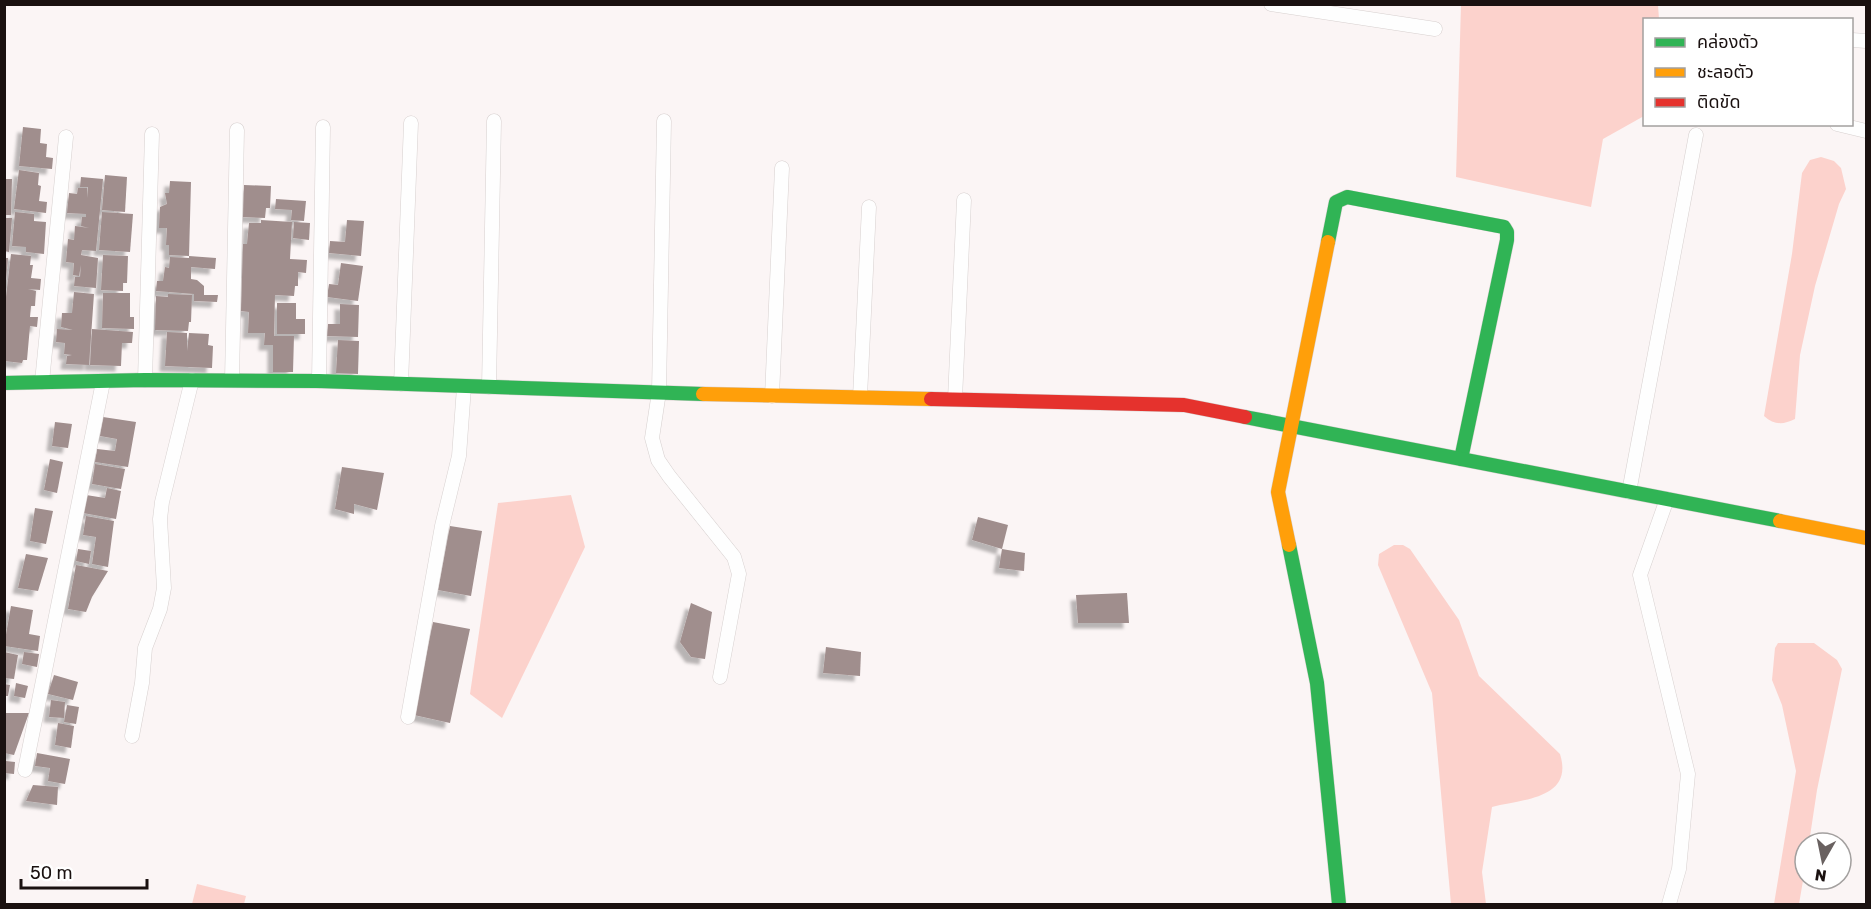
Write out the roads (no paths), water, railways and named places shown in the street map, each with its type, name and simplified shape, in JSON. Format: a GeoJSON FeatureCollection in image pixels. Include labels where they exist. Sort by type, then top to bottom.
{"type":"FeatureCollection","features":[{"type":"Feature","properties":{"kind":"street"},"geometry":{"type":"LineString","coordinates":[[1271,4],[1435,29]]}},
{"type":"Feature","properties":{"kind":"street"},"geometry":{"type":"LineString","coordinates":[[489,387],[494,121]]}},
{"type":"Feature","properties":{"kind":"street"},"geometry":{"type":"LineString","coordinates":[[664,121],[659,392],[652,438],[658,460],[680,491],[734,557],[739,574],[720,677]]}},
{"type":"Feature","properties":{"kind":"street"},"geometry":{"type":"LineString","coordinates":[[401,384],[411,123]]}},
{"type":"Feature","properties":{"kind":"street"},"geometry":{"type":"LineString","coordinates":[[1845,126],[1866,131]]}},
{"type":"Feature","properties":{"kind":"street"},"geometry":{"type":"LineString","coordinates":[[319,381],[323,127]]}},
{"type":"Feature","properties":{"kind":"street"},"geometry":{"type":"LineString","coordinates":[[231,380],[237,130]]}},
{"type":"Feature","properties":{"kind":"street"},"geometry":{"type":"LineString","coordinates":[[145,380],[152,134]]}},
{"type":"Feature","properties":{"kind":"street"},"geometry":{"type":"LineString","coordinates":[[1629,492],[1696,135]]}},
{"type":"Feature","properties":{"kind":"street"},"geometry":{"type":"LineString","coordinates":[[42,382],[66,137]]}},
{"type":"Feature","properties":{"kind":"street"},"geometry":{"type":"LineString","coordinates":[[772,396],[782,168]]}},
{"type":"Feature","properties":{"kind":"street"},"geometry":{"type":"LineString","coordinates":[[1339,904],[1317,683],[1278,492],[1336,202],[1340,199],[1347,197],[1504,227],[1507,232],[1461,459]]}},
{"type":"Feature","properties":{"kind":"street"},"geometry":{"type":"LineString","coordinates":[[955,399],[964,200]]}},
{"type":"Feature","properties":{"kind":"street"},"geometry":{"type":"LineString","coordinates":[[860,397],[868,207]]}},
{"type":"Feature","properties":{"kind":"street"},"geometry":{"type":"LineString","coordinates":[[4,383],[145,380],[319,381],[772,396],[1184,405],[1866,538]]}},
{"type":"Feature","properties":{"kind":"street"},"geometry":{"type":"LineString","coordinates":[[132,736],[142,683],[145,648],[160,609],[164,588],[160,519],[162,502],[192,380]]}},
{"type":"Feature","properties":{"kind":"street"},"geometry":{"type":"LineString","coordinates":[[25,770],[103,382]]}},
{"type":"Feature","properties":{"kind":"street"},"geometry":{"type":"LineString","coordinates":[[408,717],[442,526],[459,456],[464,387]]}},
{"type":"Feature","properties":{"kind":"street"},"geometry":{"type":"LineString","coordinates":[[1667,499],[1640,575],[1688,774],[1679,869],[1669,904]]}}]}
